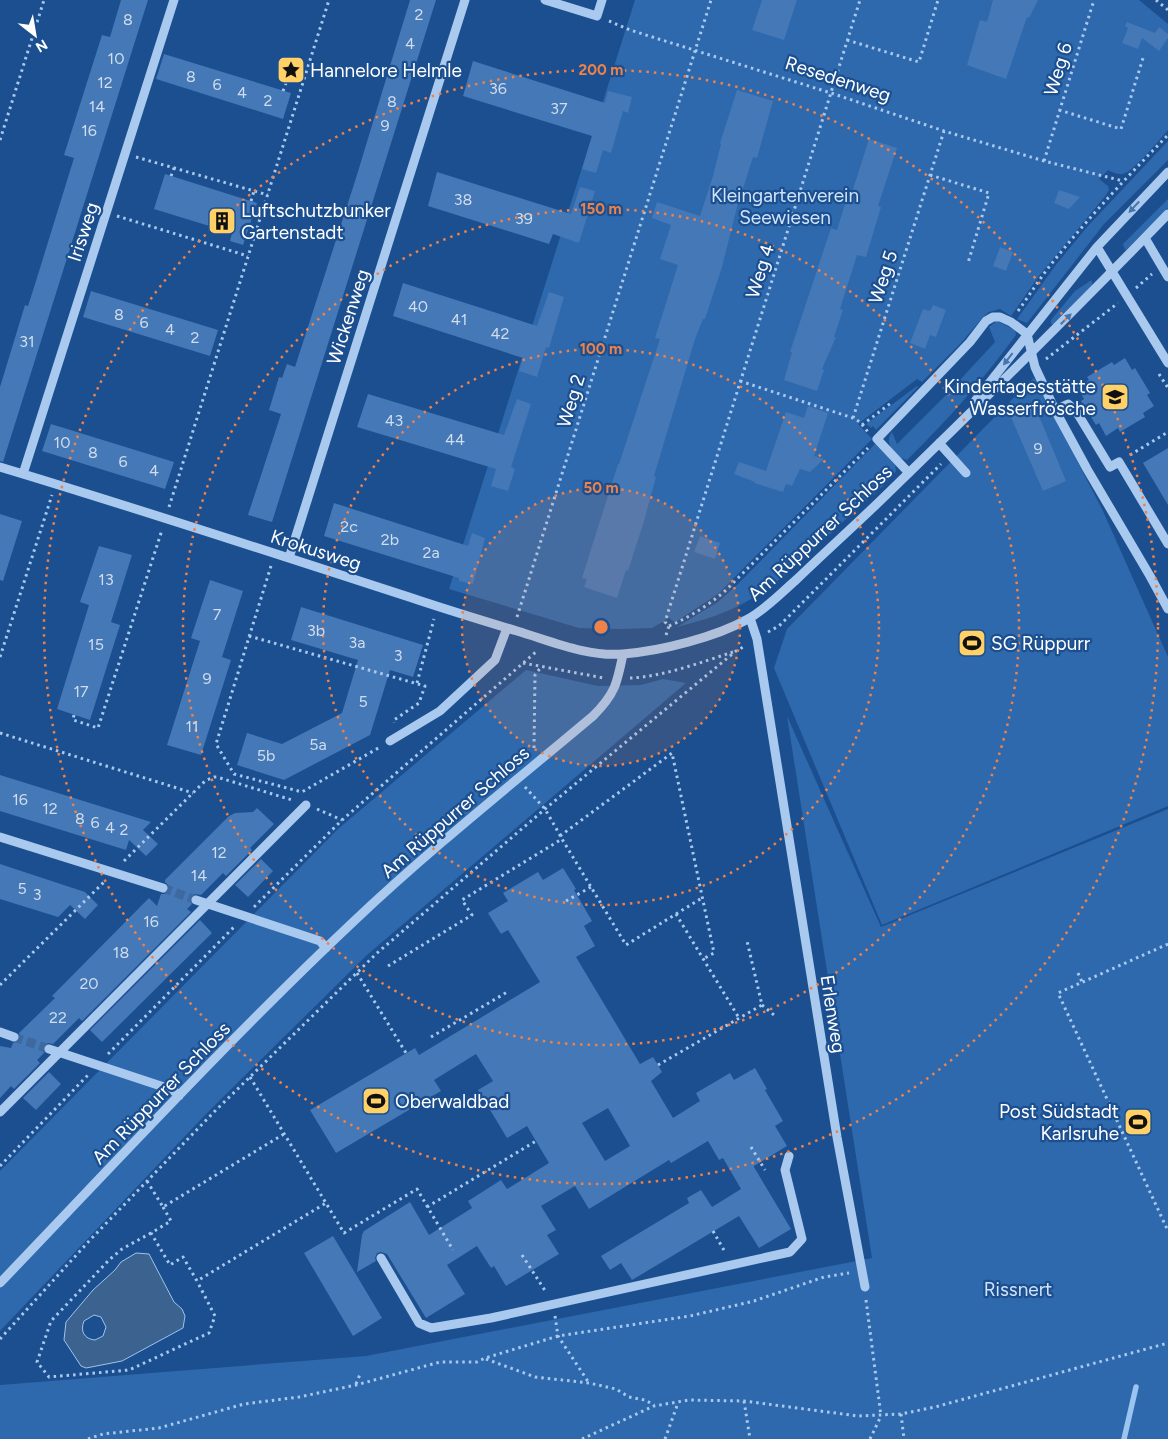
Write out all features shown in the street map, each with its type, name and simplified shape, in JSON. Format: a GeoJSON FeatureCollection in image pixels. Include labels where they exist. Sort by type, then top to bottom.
{"type":"FeatureCollection","features":[{"type":"Feature","properties":{"kind":"street","name":"Irisweg"},"geometry":{"type":"LineString","coordinates":[[23,474],[174,0]]}},
{"type":"Feature","properties":{"kind":"street","name":"Wickenweg"},"geometry":{"type":"LineString","coordinates":[[289,558],[465,0]]}},
{"type":"Feature","properties":{"kind":"street"},"geometry":{"type":"LineString","coordinates":[[545,0],[597,16],[602,0]]}},
{"type":"Feature","properties":{"kind":"street","name":"Am Rüppurrer Schloss"},"geometry":{"type":"LineString","coordinates":[[956,425],[1097,247],[1168,172]]}},
{"type":"Feature","properties":{"kind":"street","name":"Am Rüppurrer Schloss"},"geometry":{"type":"LineString","coordinates":[[0,1283],[179,1096],[326,948],[452,835],[606,703],[615,688],[623,654],[697,639],[750,618],[798,577],[909,472],[1113,272],[1168,214]]}},
{"type":"Feature","properties":{"kind":"street","name":"Am Rüppurrer Schloss"},"geometry":{"type":"LineString","coordinates":[[1145,238],[1168,223]]}},
{"type":"Feature","properties":{"kind":"street"},"geometry":{"type":"LineString","coordinates":[[1145,238],[1168,277]]}},
{"type":"Feature","properties":{"kind":"street"},"geometry":{"type":"LineString","coordinates":[[1097,247],[1168,363]]}},
{"type":"Feature","properties":{"kind":"street"},"geometry":{"type":"LineString","coordinates":[[909,472],[877,439],[970,342],[986,321],[993,317],[1000,317],[1011,322],[1027,334],[1035,367],[1055,410],[1168,609]]}},
{"type":"Feature","properties":{"kind":"street"},"geometry":{"type":"LineString","coordinates":[[1055,410],[1068,404],[1076,411],[1110,467],[1119,462],[1168,544]]}},
{"type":"Feature","properties":{"kind":"street"},"geometry":{"type":"LineString","coordinates":[[939,443],[966,472]]}},
{"type":"Feature","properties":{"kind":"street","name":"Krokusweg"},"geometry":{"type":"LineString","coordinates":[[0,467],[549,641],[579,650],[603,654],[623,654]]}},
{"type":"Feature","properties":{"kind":"street","name":"Erlenweg"},"geometry":{"type":"LineString","coordinates":[[750,618],[757,639],[837,1137],[865,1287]]}},
{"type":"Feature","properties":{"kind":"street"},"geometry":{"type":"LineString","coordinates":[[390,742],[440,711],[494,660],[510,629]]}},
{"type":"Feature","properties":{"kind":"street"},"geometry":{"type":"LineString","coordinates":[[0,1112],[306,805]]}},
{"type":"Feature","properties":{"kind":"street"},"geometry":{"type":"LineString","coordinates":[[0,838],[163,888]]}},
{"type":"Feature","properties":{"kind":"street"},"geometry":{"type":"LineString","coordinates":[[196,900],[320,941],[326,948]]}},
{"type":"Feature","properties":{"kind":"street"},"geometry":{"type":"LineString","coordinates":[[0,1032],[14,1037]]}},
{"type":"Feature","properties":{"kind":"street"},"geometry":{"type":"LineString","coordinates":[[49,1049],[173,1090],[179,1096]]}},
{"type":"Feature","properties":{"kind":"street"},"geometry":{"type":"LineString","coordinates":[[381,1258],[419,1323],[431,1328],[491,1318],[790,1252],[802,1239],[784,1170],[789,1156]]}},
{"type":"Feature","properties":{"kind":"path"},"geometry":{"type":"LineString","coordinates":[[0,140],[44,0]]}},
{"type":"Feature","properties":{"kind":"path"},"geometry":{"type":"LineString","coordinates":[[74,715],[73,720],[98,728],[329,0]]}},
{"type":"Feature","properties":{"kind":"path","name":"Weg 2"},"geometry":{"type":"LineString","coordinates":[[510,629],[711,0]]}},
{"type":"Feature","properties":{"kind":"path","name":"Weg 4"},"geometry":{"type":"LineString","coordinates":[[665,622],[860,0]]}},
{"type":"Feature","properties":{"kind":"path"},"geometry":{"type":"LineString","coordinates":[[847,40],[919,62],[938,0]]}},
{"type":"Feature","properties":{"kind":"path","name":"Weg 6"},"geometry":{"type":"LineString","coordinates":[[1044,161],[1094,0]]}},
{"type":"Feature","properties":{"kind":"path"},"geometry":{"type":"LineString","coordinates":[[1156,0],[1168,10]]}},
{"type":"Feature","properties":{"kind":"path","name":"Resedenweg"},"geometry":{"type":"LineString","coordinates":[[597,16],[630,30],[831,93],[944,131],[1044,161],[1123,181]]}},
{"type":"Feature","properties":{"kind":"path"},"geometry":{"type":"LineString","coordinates":[[1060,110],[1120,129],[1143,58]]}},
{"type":"Feature","properties":{"kind":"path"},"geometry":{"type":"LineString","coordinates":[[283,91],[292,67]]}},
{"type":"Feature","properties":{"kind":"path","name":"Weg 5"},"geometry":{"type":"LineString","coordinates":[[853,418],[944,131]]}},
{"type":"Feature","properties":{"kind":"path"},"geometry":{"type":"LineString","coordinates":[[1011,322],[1048,268],[1123,181],[1168,135]]}},
{"type":"Feature","properties":{"kind":"path"},"geometry":{"type":"LineString","coordinates":[[125,154],[268,195]]}},
{"type":"Feature","properties":{"kind":"path"},"geometry":{"type":"LineString","coordinates":[[172,176],[174,168]]}},
{"type":"Feature","properties":{"kind":"path"},"geometry":{"type":"LineString","coordinates":[[930,175],[989,193],[968,263]]}},
{"type":"Feature","properties":{"kind":"path"},"geometry":{"type":"LineString","coordinates":[[250,201],[254,191]]}},
{"type":"Feature","properties":{"kind":"path"},"geometry":{"type":"LineString","coordinates":[[106,213],[248,256]]}},
{"type":"Feature","properties":{"kind":"path"},"geometry":{"type":"LineString","coordinates":[[740,382],[853,418],[864,427]]}},
{"type":"Feature","properties":{"kind":"path"},"geometry":{"type":"LineString","coordinates":[[1119,462],[1168,432]]}},
{"type":"Feature","properties":{"kind":"path"},"geometry":{"type":"LineString","coordinates":[[669,626],[684,620],[724,592],[877,439]]}},
{"type":"Feature","properties":{"kind":"path"},"geometry":{"type":"LineString","coordinates":[[0,657],[56,485]]}},
{"type":"Feature","properties":{"kind":"path"},"geometry":{"type":"LineString","coordinates":[[249,636],[425,686],[419,703],[394,720],[390,742],[302,792],[234,774],[216,744],[249,636],[275,554]]}},
{"type":"Feature","properties":{"kind":"path"},"geometry":{"type":"LineString","coordinates":[[417,683],[437,606]]}},
{"type":"Feature","properties":{"kind":"path"},"geometry":{"type":"LineString","coordinates":[[0,1166],[245,916],[342,820],[549,641]]}},
{"type":"Feature","properties":{"kind":"path"},"geometry":{"type":"LineString","coordinates":[[0,1339],[90,1240],[147,1181],[250,1077],[380,951],[545,809],[736,651]]}},
{"type":"Feature","properties":{"kind":"path"},"geometry":{"type":"LineString","coordinates":[[541,668],[535,675],[534,751],[542,758]]}},
{"type":"Feature","properties":{"kind":"path"},"geometry":{"type":"LineString","coordinates":[[0,733],[193,793]]}},
{"type":"Feature","properties":{"kind":"path"},"geometry":{"type":"LineString","coordinates":[[388,966],[472,915],[462,900],[561,838],[672,753],[714,953],[703,959]]}},
{"type":"Feature","properties":{"kind":"path"},"geometry":{"type":"LineString","coordinates":[[0,986],[205,780],[214,777],[306,805],[342,820]]}},
{"type":"Feature","properties":{"kind":"path"},"geometry":{"type":"LineString","coordinates":[[518,779],[545,809],[626,945],[702,898]]}},
{"type":"Feature","properties":{"kind":"path"},"geometry":{"type":"LineString","coordinates":[[566,902],[591,887]]}},
{"type":"Feature","properties":{"kind":"path"},"geometry":{"type":"LineString","coordinates":[[676,914],[739,1018]]}},
{"type":"Feature","properties":{"kind":"path"},"geometry":{"type":"LineString","coordinates":[[747,941],[762,1005],[774,1015]]}},
{"type":"Feature","properties":{"kind":"path"},"geometry":{"type":"LineString","coordinates":[[1168,944],[1058,993],[1168,1231]]}},
{"type":"Feature","properties":{"kind":"path"},"geometry":{"type":"LineString","coordinates":[[357,973],[406,1053]]}},
{"type":"Feature","properties":{"kind":"path"},"geometry":{"type":"LineString","coordinates":[[1078,973],[1082,982]]}},
{"type":"Feature","properties":{"kind":"path"},"geometry":{"type":"LineString","coordinates":[[431,1037],[509,991]]}},
{"type":"Feature","properties":{"kind":"path"},"geometry":{"type":"LineString","coordinates":[[658,1064],[762,1005]]}},
{"type":"Feature","properties":{"kind":"path"},"geometry":{"type":"LineString","coordinates":[[250,1077],[344,1233],[417,1189],[453,1250]]}},
{"type":"Feature","properties":{"kind":"path"},"geometry":{"type":"LineString","coordinates":[[163,1207],[284,1134]]}},
{"type":"Feature","properties":{"kind":"path"},"geometry":{"type":"LineString","coordinates":[[428,1207],[536,1141]]}},
{"type":"Feature","properties":{"kind":"path"},"geometry":{"type":"LineString","coordinates":[[751,1147],[765,1170]]}},
{"type":"Feature","properties":{"kind":"path"},"geometry":{"type":"LineString","coordinates":[[147,1181],[172,1221],[122,1249],[109,1260],[51,1321],[36,1362],[49,1377],[129,1370],[209,1333],[215,1316],[197,1281],[183,1258],[170,1265],[151,1233]]}},
{"type":"Feature","properties":{"kind":"path"},"geometry":{"type":"LineString","coordinates":[[197,1281],[326,1203]]}},
{"type":"Feature","properties":{"kind":"path"},"geometry":{"type":"LineString","coordinates":[[713,1232],[733,1265]]}},
{"type":"Feature","properties":{"kind":"path"},"geometry":{"type":"LineString","coordinates":[[522,1255],[553,1304],[558,1336],[589,1383]]}},
{"type":"Feature","properties":{"kind":"path"},"geometry":{"type":"LineString","coordinates":[[88,1439],[104,1434],[158,1428],[244,1404],[299,1397],[356,1385],[440,1362],[477,1362],[558,1336],[690,1316],[754,1301],[824,1277],[862,1270]]}},
{"type":"Feature","properties":{"kind":"path"},"geometry":{"type":"LineString","coordinates":[[865,1287],[881,1416],[870,1439]]}},
{"type":"Feature","properties":{"kind":"path"},"geometry":{"type":"LineString","coordinates":[[582,1439],[654,1406],[689,1400],[744,1401],[858,1416],[901,1414],[935,1407],[1168,1344]]}},
{"type":"Feature","properties":{"kind":"path"},"geometry":{"type":"LineString","coordinates":[[485,1358],[535,1377],[589,1383],[616,1389],[629,1397],[645,1400],[654,1406]]}},
{"type":"Feature","properties":{"kind":"path"},"geometry":{"type":"LineString","coordinates":[[356,1385],[361,1372]]}},
{"type":"Feature","properties":{"kind":"path"},"geometry":{"type":"LineString","coordinates":[[744,1401],[750,1439]]}},
{"type":"Feature","properties":{"kind":"path"},"geometry":{"type":"LineString","coordinates":[[665,1439],[678,1403]]}},
{"type":"Feature","properties":{"kind":"path"},"geometry":{"type":"LineString","coordinates":[[901,1414],[904,1439]]}},
{"type":"Feature","properties":{"kind":"green space","name":"Kleingartenverein Seewiesen"},"geometry":{"type":"Polygon","coordinates":[[[635,0],[1139,0],[1168,24],[1168,130],[1133,168],[1123,174],[1108,170],[1099,179],[1108,186],[1109,190],[1106,195],[1039,276],[1011,316],[1000,309],[989,312],[922,382],[917,379],[858,424],[872,439],[718,594],[677,621],[669,618],[652,628],[579,628],[449,589],[635,0]]]}},
{"type":"Feature","properties":{"kind":"green space"},"geometry":{"type":"Polygon","coordinates":[[[1168,141],[1168,160],[1104,224],[1027,323],[1017,319],[1055,266],[1087,227],[1168,141]]]}},
{"type":"Feature","properties":{"kind":"green space"},"geometry":{"type":"Polygon","coordinates":[[[1168,199],[1168,208],[1125,250],[1123,244],[1168,199]]]}},
{"type":"Feature","properties":{"kind":"green space"},"geometry":{"type":"Polygon","coordinates":[[[1092,281],[1092,285],[1057,322],[1051,324],[1051,320],[1075,291],[1092,281]]]}},
{"type":"Feature","properties":{"kind":"green space"},"geometry":{"type":"Polygon","coordinates":[[[997,321],[1015,330],[1016,335],[978,384],[922,445],[907,460],[898,456],[892,449],[889,441],[892,432],[897,444],[945,396],[995,342],[989,327],[997,321]]]}},
{"type":"Feature","properties":{"kind":"green space","name":"SG Rüppurr"},"geometry":{"type":"Polygon","coordinates":[[[1034,378],[1102,509],[1168,657],[1168,806],[882,925],[774,668],[787,629],[1034,378]]]}},
{"type":"Feature","properties":{"kind":"green space"},"geometry":{"type":"Polygon","coordinates":[[[917,386],[876,430],[873,426],[871,428],[866,424],[917,386]]]}},
{"type":"Feature","properties":{"kind":"green space"},"geometry":{"type":"Polygon","coordinates":[[[875,444],[895,465],[896,471],[879,490],[793,568],[764,591],[725,612],[677,627],[718,602],[738,584],[875,444]]]}},
{"type":"Feature","properties":{"kind":"green space"},"geometry":{"type":"Polygon","coordinates":[[[526,670],[598,686],[641,685],[663,679],[686,683],[367,955],[207,1113],[0,1331],[0,1171],[338,829],[526,670]]]}},
{"type":"Feature","properties":{"kind":"green space","name":"Rissnert"},"geometry":{"type":"Polygon","coordinates":[[[787,716],[881,927],[1168,809],[1168,1439],[0,1439],[0,1385],[366,1356],[872,1258],[787,716]]]}},
{"type":"Feature","properties":{"kind":"shaded area"},"geometry":{"type":"Polygon","coordinates":[[[136,1253],[149,1254],[174,1302],[182,1309],[185,1316],[183,1328],[122,1361],[86,1368],[81,1366],[64,1340],[66,1322],[93,1290],[121,1262],[136,1253]],[[94,1315],[84,1321],[83,1331],[88,1338],[95,1340],[103,1336],[106,1327],[101,1317],[94,1315]]]}},
{"type":"Feature","properties":{"kind":"building"},"geometry":{"type":"Polygon","coordinates":[[[121,0],[148,0],[3,462],[0,461],[0,387],[25,305],[28,306],[74,158],[64,155],[102,35],[110,37],[121,0]]]}},
{"type":"Feature","properties":{"kind":"building"},"geometry":{"type":"Polygon","coordinates":[[[410,0],[436,0],[272,522],[248,515],[281,414],[269,410],[279,377],[282,378],[287,364],[295,367],[356,178],[410,0]]]}},
{"type":"Feature","properties":{"kind":"building"},"geometry":{"type":"Polygon","coordinates":[[[762,0],[797,0],[784,40],[752,30],[762,0]]]}},
{"type":"Feature","properties":{"kind":"building"},"geometry":{"type":"Polygon","coordinates":[[[993,0],[1038,0],[1029,18],[1027,17],[1006,79],[967,65],[980,20],[987,22],[993,0]]]}},
{"type":"Feature","properties":{"kind":"building"},"geometry":{"type":"Polygon","coordinates":[[[1127,22],[1155,33],[1159,27],[1168,34],[1168,38],[1159,51],[1142,38],[1138,49],[1122,43],[1128,28],[1125,26],[1127,22]]]}},
{"type":"Feature","properties":{"kind":"building"},"geometry":{"type":"Polygon","coordinates":[[[164,54],[291,93],[283,119],[156,79],[164,54]]]}},
{"type":"Feature","properties":{"kind":"building"},"geometry":{"type":"Polygon","coordinates":[[[473,61],[605,103],[608,91],[632,97],[628,113],[623,111],[611,153],[603,150],[596,173],[582,169],[592,136],[463,96],[473,61]]]}},
{"type":"Feature","properties":{"kind":"building"},"geometry":{"type":"Polygon","coordinates":[[[737,90],[773,101],[757,158],[753,157],[737,207],[722,267],[705,319],[703,319],[695,339],[654,476],[656,477],[644,521],[617,598],[584,587],[587,579],[582,578],[660,339],[655,338],[678,265],[660,259],[671,225],[652,218],[657,202],[700,216],[737,90]]]}},
{"type":"Feature","properties":{"kind":"building"},"geometry":{"type":"Polygon","coordinates":[[[869,139],[897,148],[878,206],[881,207],[866,257],[857,255],[840,309],[843,310],[834,337],[836,337],[822,369],[824,370],[817,391],[784,380],[792,352],[790,352],[831,228],[837,230],[846,201],[849,202],[869,139]]]}},
{"type":"Feature","properties":{"kind":"building"},"geometry":{"type":"Polygon","coordinates":[[[437,172],[571,214],[580,187],[595,191],[579,243],[553,234],[549,244],[428,206],[437,172]]]}},
{"type":"Feature","properties":{"kind":"building","name":"Luftschutzbunker Gartenstadt"},"geometry":{"type":"Polygon","coordinates":[[[165,174],[257,203],[243,245],[230,241],[232,233],[154,209],[165,174]]]}},
{"type":"Feature","properties":{"kind":"building"},"geometry":{"type":"Polygon","coordinates":[[[1059,190],[1080,197],[1069,209],[1054,203],[1059,190]]]}},
{"type":"Feature","properties":{"kind":"building"},"geometry":{"type":"Polygon","coordinates":[[[1000,247],[1013,252],[1006,271],[993,266],[1000,247]]]}},
{"type":"Feature","properties":{"kind":"building"},"geometry":{"type":"Polygon","coordinates":[[[403,283],[537,326],[549,292],[564,297],[549,348],[546,347],[537,377],[519,371],[523,358],[393,316],[403,283]]]}},
{"type":"Feature","properties":{"kind":"building"},"geometry":{"type":"Polygon","coordinates":[[[91,291],[218,330],[210,356],[83,317],[91,291]]]}},
{"type":"Feature","properties":{"kind":"building"},"geometry":{"type":"Polygon","coordinates":[[[933,305],[946,310],[936,337],[930,335],[925,349],[910,343],[923,309],[930,311],[933,305]]]}},
{"type":"Feature","properties":{"kind":"building","name":"Kindertagesstätte Wasserfrösche"},"geometry":{"type":"Polygon","coordinates":[[[1125,358],[1132,370],[1135,368],[1150,393],[1147,395],[1154,406],[1143,413],[1145,417],[1120,432],[1118,428],[1106,436],[1099,423],[1096,425],[1081,401],[1084,399],[1077,387],[1089,380],[1087,377],[1112,362],[1114,365],[1125,358]]]}},
{"type":"Feature","properties":{"kind":"building"},"geometry":{"type":"Polygon","coordinates":[[[368,394],[504,435],[517,399],[531,404],[511,467],[515,469],[508,491],[491,486],[496,469],[357,427],[368,394]]]}},
{"type":"Feature","properties":{"kind":"building"},"geometry":{"type":"Polygon","coordinates":[[[1034,404],[1066,481],[1043,491],[1010,415],[1034,404]]]}},
{"type":"Feature","properties":{"kind":"building"},"geometry":{"type":"Polygon","coordinates":[[[808,406],[828,413],[814,456],[824,459],[810,472],[800,469],[792,486],[786,484],[783,492],[754,483],[734,474],[739,462],[766,471],[786,412],[804,418],[808,406]]]}},
{"type":"Feature","properties":{"kind":"building"},"geometry":{"type":"Polygon","coordinates":[[[51,424],[174,462],[165,489],[42,451],[51,424]]]}},
{"type":"Feature","properties":{"kind":"building"},"geometry":{"type":"Polygon","coordinates":[[[1168,448],[1168,505],[1143,463],[1168,448]]]}},
{"type":"Feature","properties":{"kind":"building"},"geometry":{"type":"Polygon","coordinates":[[[334,503],[468,546],[472,533],[485,538],[473,584],[324,536],[334,503]]]}},
{"type":"Feature","properties":{"kind":"building"},"geometry":{"type":"Polygon","coordinates":[[[0,514],[22,521],[3,581],[0,580],[0,514]]]}},
{"type":"Feature","properties":{"kind":"building"},"geometry":{"type":"Polygon","coordinates":[[[700,536],[720,543],[715,559],[694,552],[700,536]]]}},
{"type":"Feature","properties":{"kind":"building"},"geometry":{"type":"Polygon","coordinates":[[[99,546],[132,555],[111,622],[120,625],[90,720],[57,709],[89,605],[80,602],[99,546]]]}},
{"type":"Feature","properties":{"kind":"building"},"geometry":{"type":"Polygon","coordinates":[[[210,580],[243,591],[222,657],[231,660],[201,755],[167,745],[200,641],[191,638],[210,580]]]}},
{"type":"Feature","properties":{"kind":"building"},"geometry":{"type":"Polygon","coordinates":[[[301,607],[423,645],[413,677],[390,670],[370,735],[284,780],[237,765],[247,733],[282,744],[342,713],[358,660],[291,640],[301,607]]]}},
{"type":"Feature","properties":{"kind":"building"},"geometry":{"type":"Polygon","coordinates":[[[0,775],[151,822],[143,830],[158,844],[146,856],[129,840],[126,850],[0,811],[0,775]]]}},
{"type":"Feature","properties":{"kind":"building"},"geometry":{"type":"Polygon","coordinates":[[[257,808],[274,824],[250,848],[252,850],[226,876],[223,873],[201,895],[195,894],[192,896],[190,901],[192,904],[187,909],[191,912],[82,1021],[79,1018],[53,1044],[48,1043],[45,1045],[44,1053],[37,1060],[40,1063],[14,1089],[11,1086],[0,1098],[0,1046],[11,1048],[13,1043],[18,1041],[19,1033],[55,998],[52,996],[149,898],[157,906],[161,894],[165,894],[169,890],[165,880],[229,816],[235,813],[253,812],[257,808]]]}},
{"type":"Feature","properties":{"kind":"building"},"geometry":{"type":"Polygon","coordinates":[[[261,859],[273,871],[248,897],[235,885],[261,859]]]}},
{"type":"Feature","properties":{"kind":"building"},"geometry":{"type":"Polygon","coordinates":[[[0,864],[85,892],[98,905],[85,919],[70,905],[58,917],[0,899],[0,864]]]}},
{"type":"Feature","properties":{"kind":"building"},"geometry":{"type":"Polygon","coordinates":[[[563,868],[576,889],[574,890],[592,921],[584,926],[595,946],[576,957],[640,1064],[653,1057],[658,1065],[662,1072],[651,1081],[673,1118],[700,1101],[696,1093],[730,1073],[734,1080],[755,1068],[783,1121],[775,1126],[787,1146],[754,1167],[791,1229],[759,1248],[739,1216],[632,1280],[621,1263],[610,1270],[601,1256],[689,1203],[687,1198],[701,1190],[712,1207],[741,1189],[723,1158],[719,1160],[708,1141],[671,1163],[669,1160],[589,1209],[575,1186],[541,1206],[556,1230],[547,1235],[559,1254],[506,1286],[494,1266],[491,1268],[477,1246],[447,1265],[465,1294],[426,1318],[387,1254],[377,1253],[376,1261],[357,1272],[364,1231],[410,1202],[429,1235],[472,1208],[468,1201],[501,1180],[507,1189],[549,1163],[527,1126],[507,1138],[478,1090],[493,1081],[476,1054],[434,1080],[441,1091],[336,1153],[310,1110],[415,1048],[419,1055],[540,982],[508,930],[501,934],[488,913],[508,901],[503,893],[538,872],[543,880],[563,868]],[[608,1108],[582,1123],[605,1161],[630,1146],[608,1108]]]}},
{"type":"Feature","properties":{"kind":"building"},"geometry":{"type":"Polygon","coordinates":[[[200,920],[212,933],[102,1042],[90,1030],[200,920]]]}},
{"type":"Feature","properties":{"kind":"building"},"geometry":{"type":"Polygon","coordinates":[[[49,1072],[61,1084],[36,1110],[23,1098],[49,1072]]]}},
{"type":"Feature","properties":{"kind":"building"},"geometry":{"type":"Polygon","coordinates":[[[333,1236],[382,1318],[353,1336],[304,1253],[333,1236]]]}},
{"type":"Feature","properties":{"kind":"waterway"},"geometry":{"type":"LineString","coordinates":[[1124,1439],[1136,1387]]}},
{"type":"Feature","properties":{"kind":"tunnel"},"geometry":{"type":"LineString","coordinates":[[163,888],[196,900]]}},
{"type":"Feature","properties":{"kind":"tunnel"},"geometry":{"type":"LineString","coordinates":[[14,1037],[49,1049]]}},
{"type":"Feature","properties":{"kind":"place","name":"Hannelore Helmle"},"geometry":{"type":"Point","coordinates":[291,70]}},
{"type":"Feature","properties":{"kind":"place","name":"Luftschutzbunker Gartenstadt"},"geometry":{"type":"Point","coordinates":[222,221]}},
{"type":"Feature","properties":{"kind":"place","name":"Kindertagesstätte Wasserfrösche"},"geometry":{"type":"Point","coordinates":[1115,397]}},
{"type":"Feature","properties":{"kind":"place","name":"SG Rüppurr"},"geometry":{"type":"Point","coordinates":[972,643]}},
{"type":"Feature","properties":{"kind":"place","name":"Oberwaldbad"},"geometry":{"type":"Point","coordinates":[376,1101]}},
{"type":"Feature","properties":{"kind":"place","name":"Post Südstadt Karlsruhe"},"geometry":{"type":"Point","coordinates":[1138,1122]}}]}
